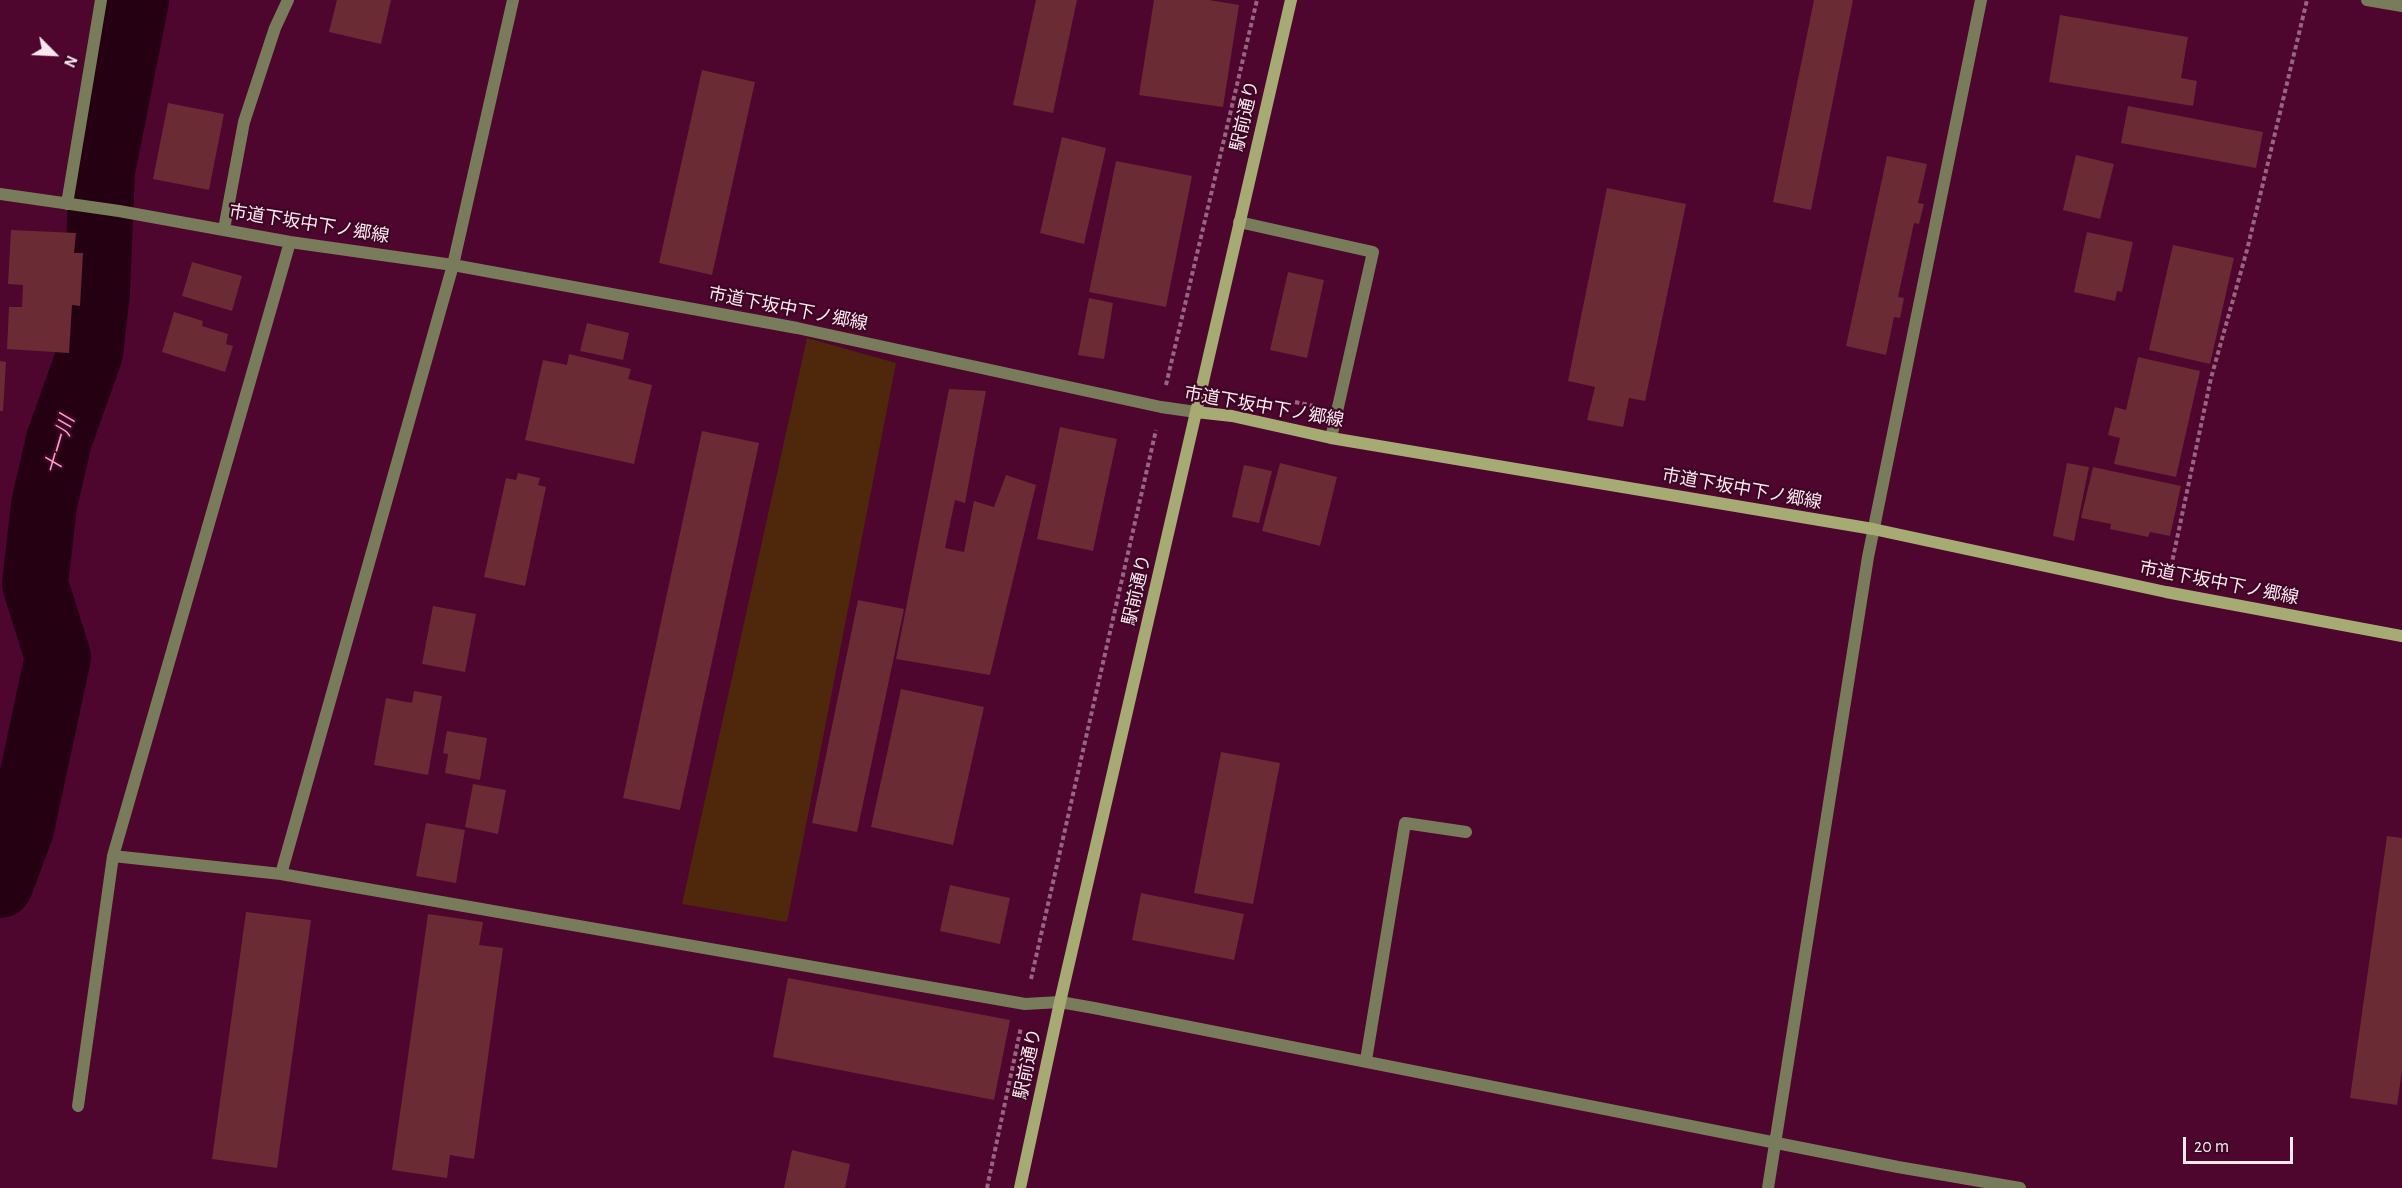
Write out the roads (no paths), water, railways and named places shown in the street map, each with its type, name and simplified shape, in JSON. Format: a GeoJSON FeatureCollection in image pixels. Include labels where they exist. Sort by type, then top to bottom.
{"type":"FeatureCollection","features":[{"type":"Feature","properties":{"kind":"main road","name":"駅前通り"},"geometry":{"type":"LineString","coordinates":[[1020,1188],[1060,1002],[1291,0]]}},
{"type":"Feature","properties":{"kind":"main road","name":"市道下坂中下ノ郷線"},"geometry":{"type":"LineString","coordinates":[[1196,412],[1232,416],[1331,438],[1873,529],[2166,592],[2402,636]]}},
{"type":"Feature","properties":{"kind":"street"},"geometry":{"type":"LineString","coordinates":[[0,194],[67,204],[101,0]]}},
{"type":"Feature","properties":{"kind":"street"},"geometry":{"type":"LineString","coordinates":[[224,229],[244,122],[275,28],[288,0]]}},
{"type":"Feature","properties":{"kind":"street"},"geometry":{"type":"LineString","coordinates":[[281,874],[453,265],[513,0]]}},
{"type":"Feature","properties":{"kind":"street"},"geometry":{"type":"LineString","coordinates":[[1768,1188],[1873,529],[1982,0]]}},
{"type":"Feature","properties":{"kind":"street"},"geometry":{"type":"LineString","coordinates":[[2367,0],[2402,6]]}},
{"type":"Feature","properties":{"kind":"street","name":"市道下坂中下ノ郷線"},"geometry":{"type":"LineString","coordinates":[[67,204],[119,211],[290,242],[453,265],[796,328],[1161,407],[1196,412]]}},
{"type":"Feature","properties":{"kind":"street"},"geometry":{"type":"LineString","coordinates":[[1239,222],[1373,252],[1331,438]]}},
{"type":"Feature","properties":{"kind":"street"},"geometry":{"type":"LineString","coordinates":[[78,1106],[113,856],[290,242]]}},
{"type":"Feature","properties":{"kind":"street"},"geometry":{"type":"LineString","coordinates":[[1366,1060],[1405,823],[1466,832]]}},
{"type":"Feature","properties":{"kind":"street"},"geometry":{"type":"LineString","coordinates":[[113,856],[281,874],[1025,1004],[1060,1002],[1366,1060],[1898,1167],[2020,1188]]}},
{"type":"Feature","properties":{"kind":"waterway","name":"十一川"},"geometry":{"type":"LineString","coordinates":[[0,885],[21,829],[58,657],[35,584],[44,505],[59,440],[90,353],[97,292],[102,171],[136,0]]}}]}
